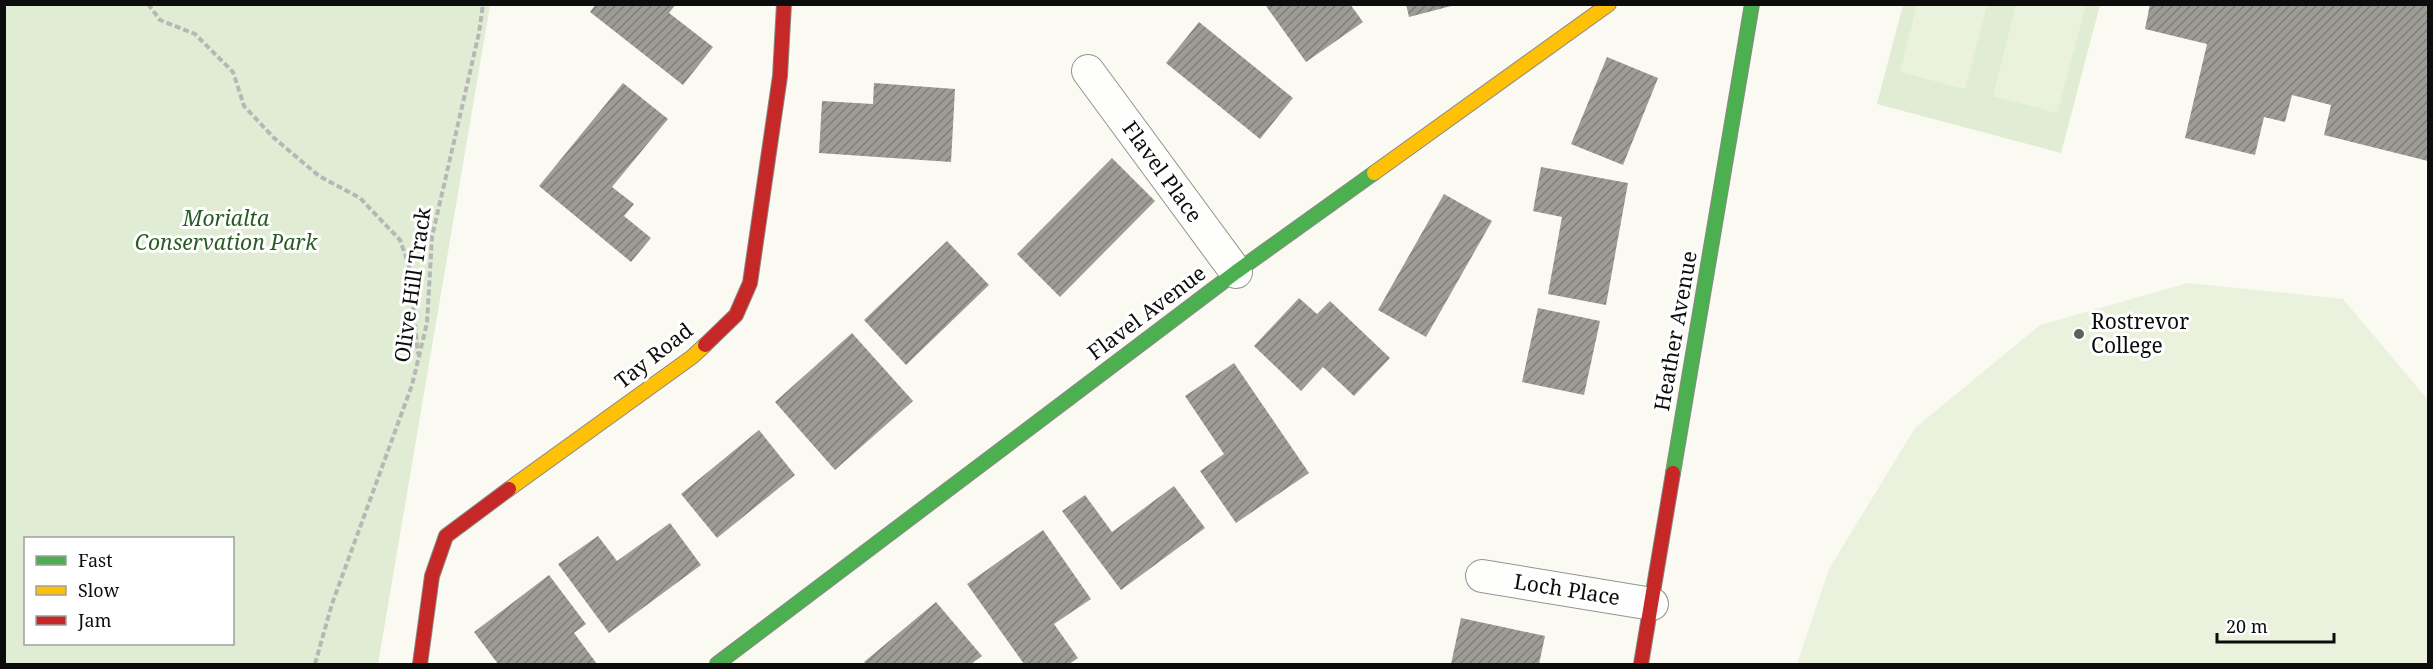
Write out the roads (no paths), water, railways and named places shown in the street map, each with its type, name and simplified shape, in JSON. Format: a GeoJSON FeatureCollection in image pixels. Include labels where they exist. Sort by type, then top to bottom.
{"type":"FeatureCollection","features":[{"type":"Feature","properties":{"kind":"street","name":"Tay Road"},"geometry":{"type":"LineString","coordinates":[[420,664],[432,576],[446,536],[692,357],[736,315],[750,283],[756,253],[780,76],[784,4]]}},
{"type":"Feature","properties":{"kind":"street","name":"Flavel Avenue"},"geometry":{"type":"LineString","coordinates":[[717,664],[1236,272],[1608,4]]}},
{"type":"Feature","properties":{"kind":"street","name":"Heather Avenue"},"geometry":{"type":"LineString","coordinates":[[1641,664],[1752,4]]}},
{"type":"Feature","properties":{"kind":"street","name":"Flavel Place"},"geometry":{"type":"LineString","coordinates":[[1089,71],[1236,272]]}},
{"type":"Feature","properties":{"kind":"street","name":"Loch Place"},"geometry":{"type":"LineString","coordinates":[[1482,576],[1652,604]]}},
{"type":"Feature","properties":{"kind":"place","name":"Rostrevor College"},"geometry":{"type":"Point","coordinates":[2079,334]}},
{"type":"Feature","properties":{"kind":"park label","name":"Morialta Conservation Park"},"geometry":{"type":"Point","coordinates":[226,231]}}]}
